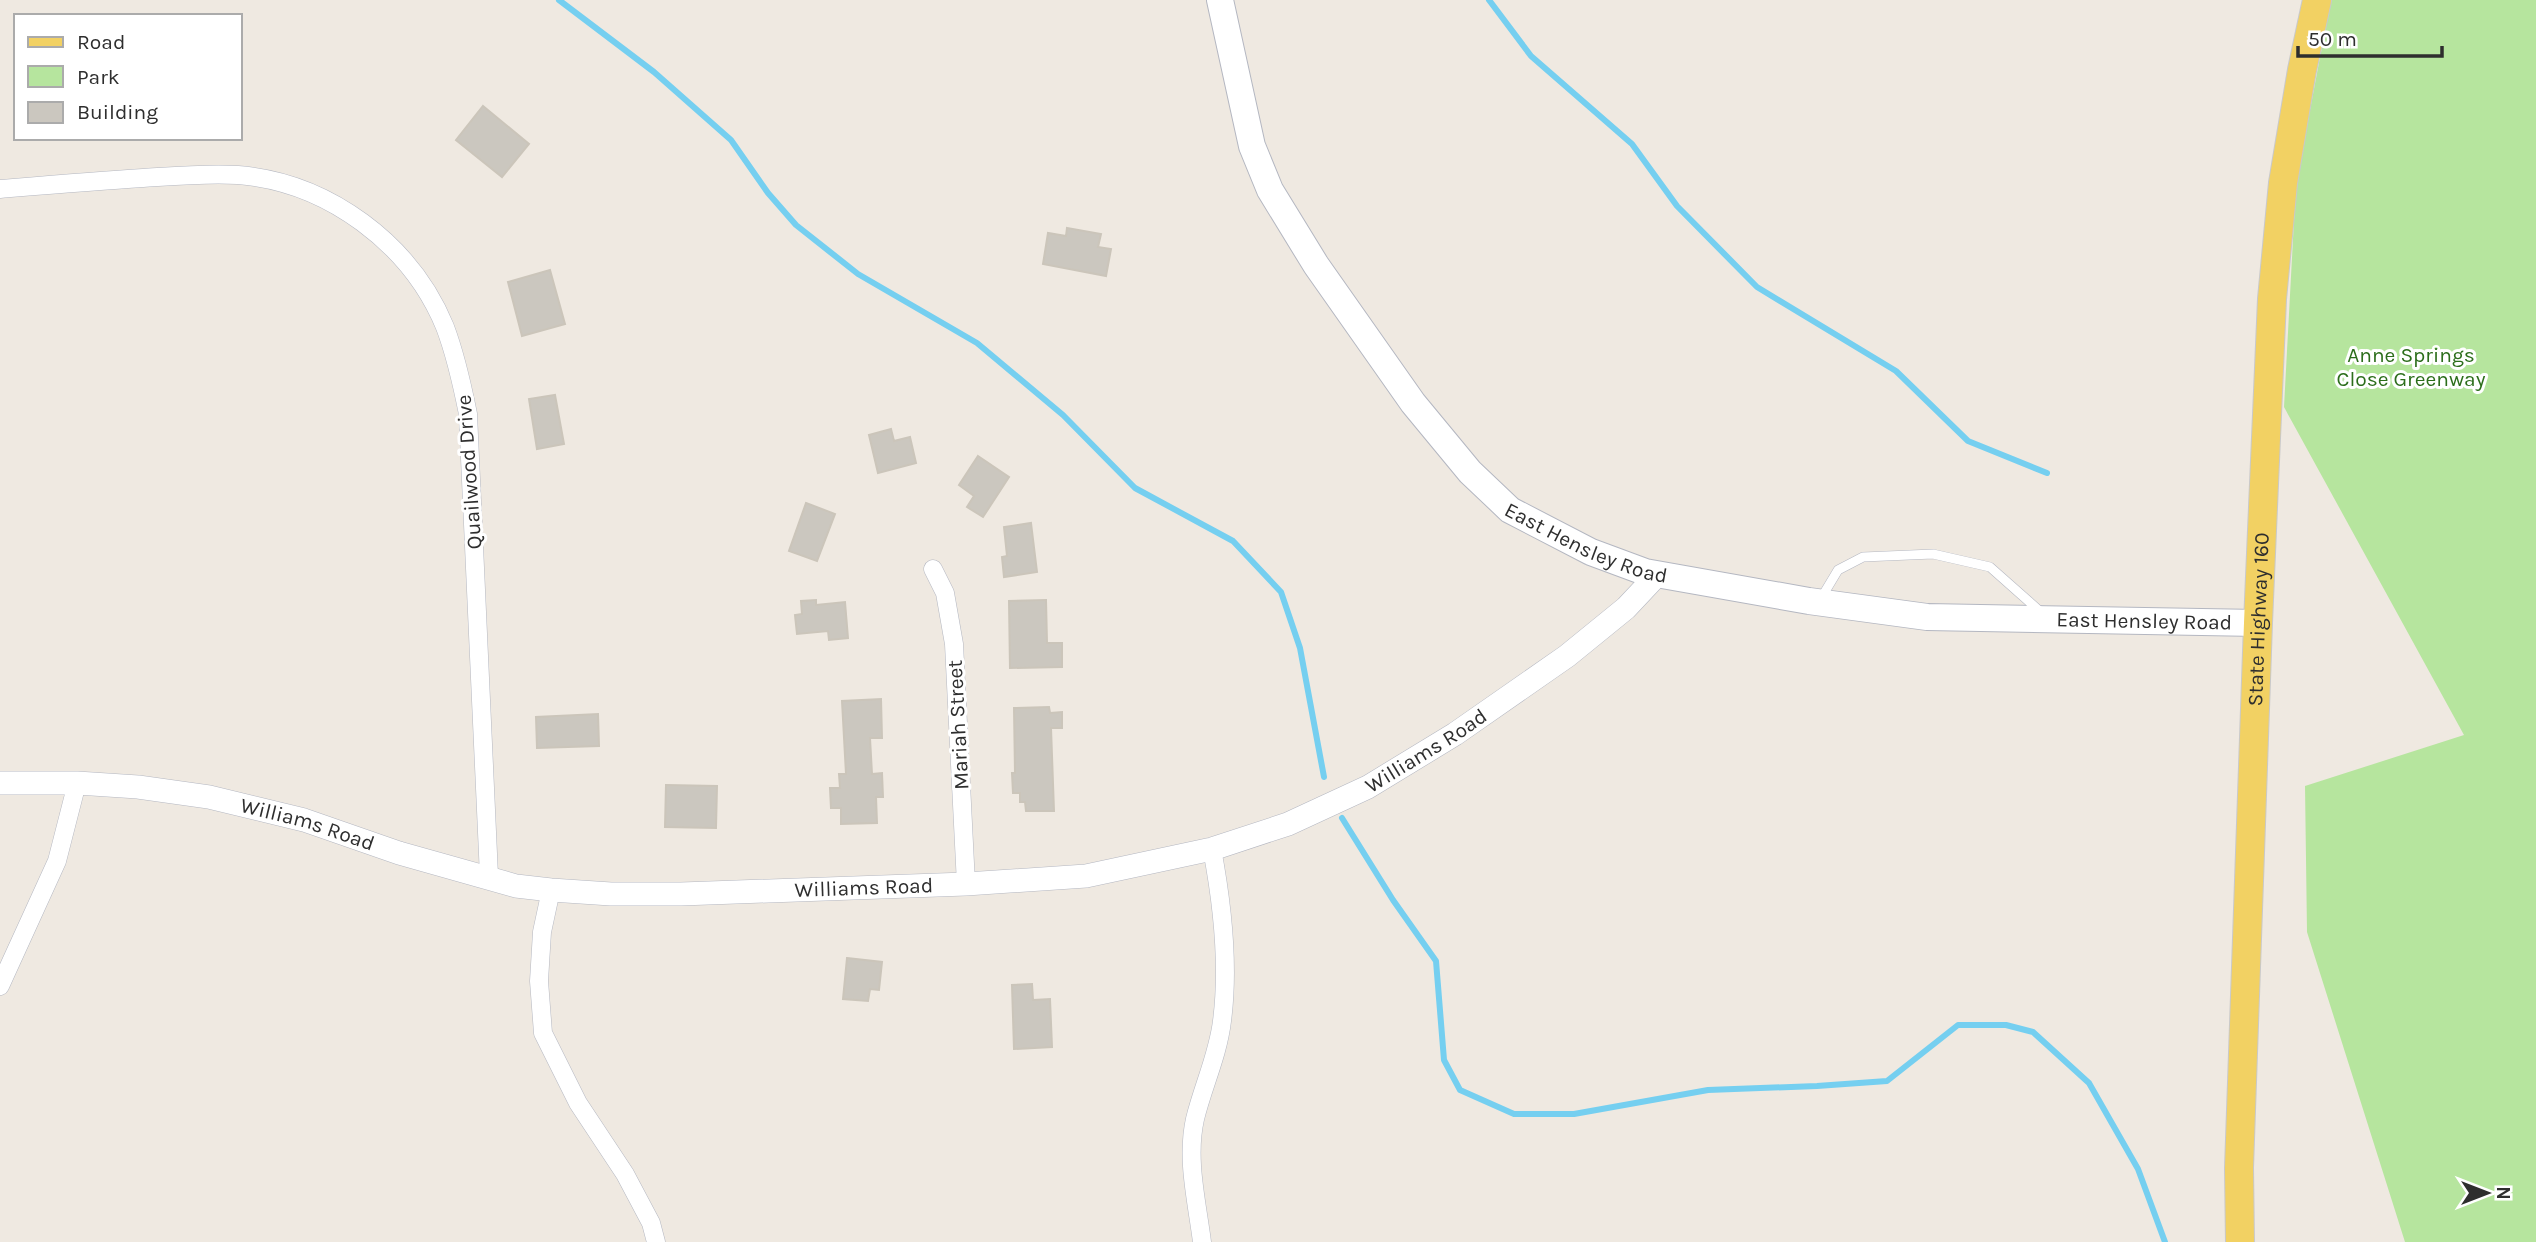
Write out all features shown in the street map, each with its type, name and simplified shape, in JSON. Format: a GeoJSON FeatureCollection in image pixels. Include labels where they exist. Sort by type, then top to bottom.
{"type":"FeatureCollection","features":[{"type":"Feature","properties":{"kind":"main road","name":"East Hensley Road"},"geometry":{"type":"LineString","coordinates":[[1220,0],[1252,146],[1270,190],[1316,265],[1413,402],[1470,472],[1510,510],[1591,552],[1657,575],[1819,602],[1927,617],[2258,623]]}},
{"type":"Feature","properties":{"kind":"main road","name":"State Highway 160"},"geometry":{"type":"LineString","coordinates":[[2240,1242],[2239,1168],[2272,299],[2281,196],[2302,69],[2317,0]]}},
{"type":"Feature","properties":{"kind":"street","name":"Quailwood Drive"},"geometry":{"type":"LineString","coordinates":[[0,189],[195,174],[240,175],[281,183],[319,196],[358,219],[401,255],[429,296],[444,326],[458,364],[468,414],[489,876]]}},
{"type":"Feature","properties":{"kind":"street","name":"Mariah Street"},"geometry":{"type":"LineString","coordinates":[[933,569],[944,593],[954,645],[966,884]]}},
{"type":"Feature","properties":{"kind":"street","name":"Williams Road"},"geometry":{"type":"LineString","coordinates":[[0,783],[77,783],[138,787],[209,797],[304,820],[399,853],[489,876],[516,886],[551,890],[611,894],[681,894],[1086,877],[1212,849],[1287,824],[1368,787],[1434,747],[1567,656],[1626,608],[1657,575]]}},
{"type":"Feature","properties":{"kind":"street"},"geometry":{"type":"LineString","coordinates":[[0,986],[57,861],[77,783]]}},
{"type":"Feature","properties":{"kind":"street"},"geometry":{"type":"LineString","coordinates":[[1202,1242],[1191,1144],[1195,1117],[1218,1044],[1222,1019],[1219,886],[1212,849]]}},
{"type":"Feature","properties":{"kind":"street"},"geometry":{"type":"LineString","coordinates":[[551,890],[541,944],[543,1033],[578,1103],[625,1174],[651,1223],[656,1242]]}},
{"type":"Feature","properties":{"kind":"lane"},"geometry":{"type":"LineString","coordinates":[[1819,602],[1838,570],[1863,557],[1933,554],[1990,567],[2050,620]]}},
{"type":"Feature","properties":{"kind":"green space","name":"Anne Springs Close Greenway"},"geometry":{"type":"Polygon","coordinates":[[[2331,0],[2536,0],[2536,1242],[2405,1242],[2307,932],[2305,786],[2464,735],[2284,407],[2296,183],[2331,0]]]}},
{"type":"Feature","properties":{"kind":"building"},"geometry":{"type":"Polygon","coordinates":[[[483,106],[529,144],[502,177],[456,140],[483,106]]]}},
{"type":"Feature","properties":{"kind":"building"},"geometry":{"type":"Polygon","coordinates":[[[1067,228],[1101,234],[1098,247],[1111,249],[1106,276],[1043,264],[1048,233],[1066,236],[1067,228]]]}},
{"type":"Feature","properties":{"kind":"building"},"geometry":{"type":"Polygon","coordinates":[[[550,270],[565,324],[522,336],[508,282],[550,270]]]}},
{"type":"Feature","properties":{"kind":"building"},"geometry":{"type":"Polygon","coordinates":[[[555,395],[564,444],[537,449],[529,399],[555,395]]]}},
{"type":"Feature","properties":{"kind":"building"},"geometry":{"type":"Polygon","coordinates":[[[891,429],[894,441],[910,437],[916,463],[878,473],[869,435],[891,429]]]}},
{"type":"Feature","properties":{"kind":"building"},"geometry":{"type":"Polygon","coordinates":[[[978,456],[1009,477],[983,517],[967,507],[974,496],[959,485],[978,456]]]}},
{"type":"Feature","properties":{"kind":"building"},"geometry":{"type":"Polygon","coordinates":[[[806,503],[835,514],[817,561],[789,551],[806,503]]]}},
{"type":"Feature","properties":{"kind":"building"},"geometry":{"type":"Polygon","coordinates":[[[1031,523],[1037,572],[1004,577],[1002,557],[1007,556],[1004,527],[1031,523]]]}},
{"type":"Feature","properties":{"kind":"building"},"geometry":{"type":"Polygon","coordinates":[[[816,600],[816,605],[845,602],[848,638],[829,640],[828,631],[797,634],[795,615],[802,614],[801,601],[816,600]]]}},
{"type":"Feature","properties":{"kind":"building"},"geometry":{"type":"Polygon","coordinates":[[[1046,600],[1047,643],[1062,643],[1062,667],[1010,668],[1009,601],[1046,600]]]}},
{"type":"Feature","properties":{"kind":"building"},"geometry":{"type":"Polygon","coordinates":[[[881,699],[882,738],[870,738],[872,774],[882,773],[883,797],[876,797],[877,823],[841,824],[841,808],[831,808],[830,788],[840,788],[839,774],[846,774],[842,701],[881,699]]]}},
{"type":"Feature","properties":{"kind":"building"},"geometry":{"type":"Polygon","coordinates":[[[1049,707],[1050,713],[1062,712],[1062,728],[1051,728],[1054,811],[1026,811],[1025,802],[1020,802],[1020,793],[1013,793],[1014,708],[1049,707]]]}},
{"type":"Feature","properties":{"kind":"building"},"geometry":{"type":"Polygon","coordinates":[[[598,714],[599,746],[537,748],[536,717],[598,714]]]}},
{"type":"Feature","properties":{"kind":"building"},"geometry":{"type":"Polygon","coordinates":[[[666,785],[717,786],[716,828],[665,827],[666,785]]]}},
{"type":"Feature","properties":{"kind":"building"},"geometry":{"type":"Polygon","coordinates":[[[847,958],[882,962],[879,990],[870,989],[868,1001],[843,999],[847,958]]]}},
{"type":"Feature","properties":{"kind":"building"},"geometry":{"type":"Polygon","coordinates":[[[1032,984],[1033,1000],[1050,999],[1052,1047],[1014,1049],[1012,985],[1032,984]]]}},
{"type":"Feature","properties":{"kind":"waterway"},"geometry":{"type":"LineString","coordinates":[[559,0],[654,72],[731,140],[768,193],[796,225],[858,274],[977,343],[1063,415],[1135,488],[1233,541],[1281,592],[1300,648],[1324,777]]}},
{"type":"Feature","properties":{"kind":"waterway"},"geometry":{"type":"LineString","coordinates":[[1489,0],[1531,56],[1632,144],[1677,206],[1757,287],[1896,371],[1968,441],[2047,473]]}},
{"type":"Feature","properties":{"kind":"waterway"},"geometry":{"type":"LineString","coordinates":[[1342,818],[1393,900],[1436,961],[1444,1060],[1460,1090],[1514,1114],[1574,1114],[1708,1090],[1887,1081],[1958,1025],[2006,1025],[2033,1032],[2089,1083],[2138,1169],[2165,1242]]}}]}
